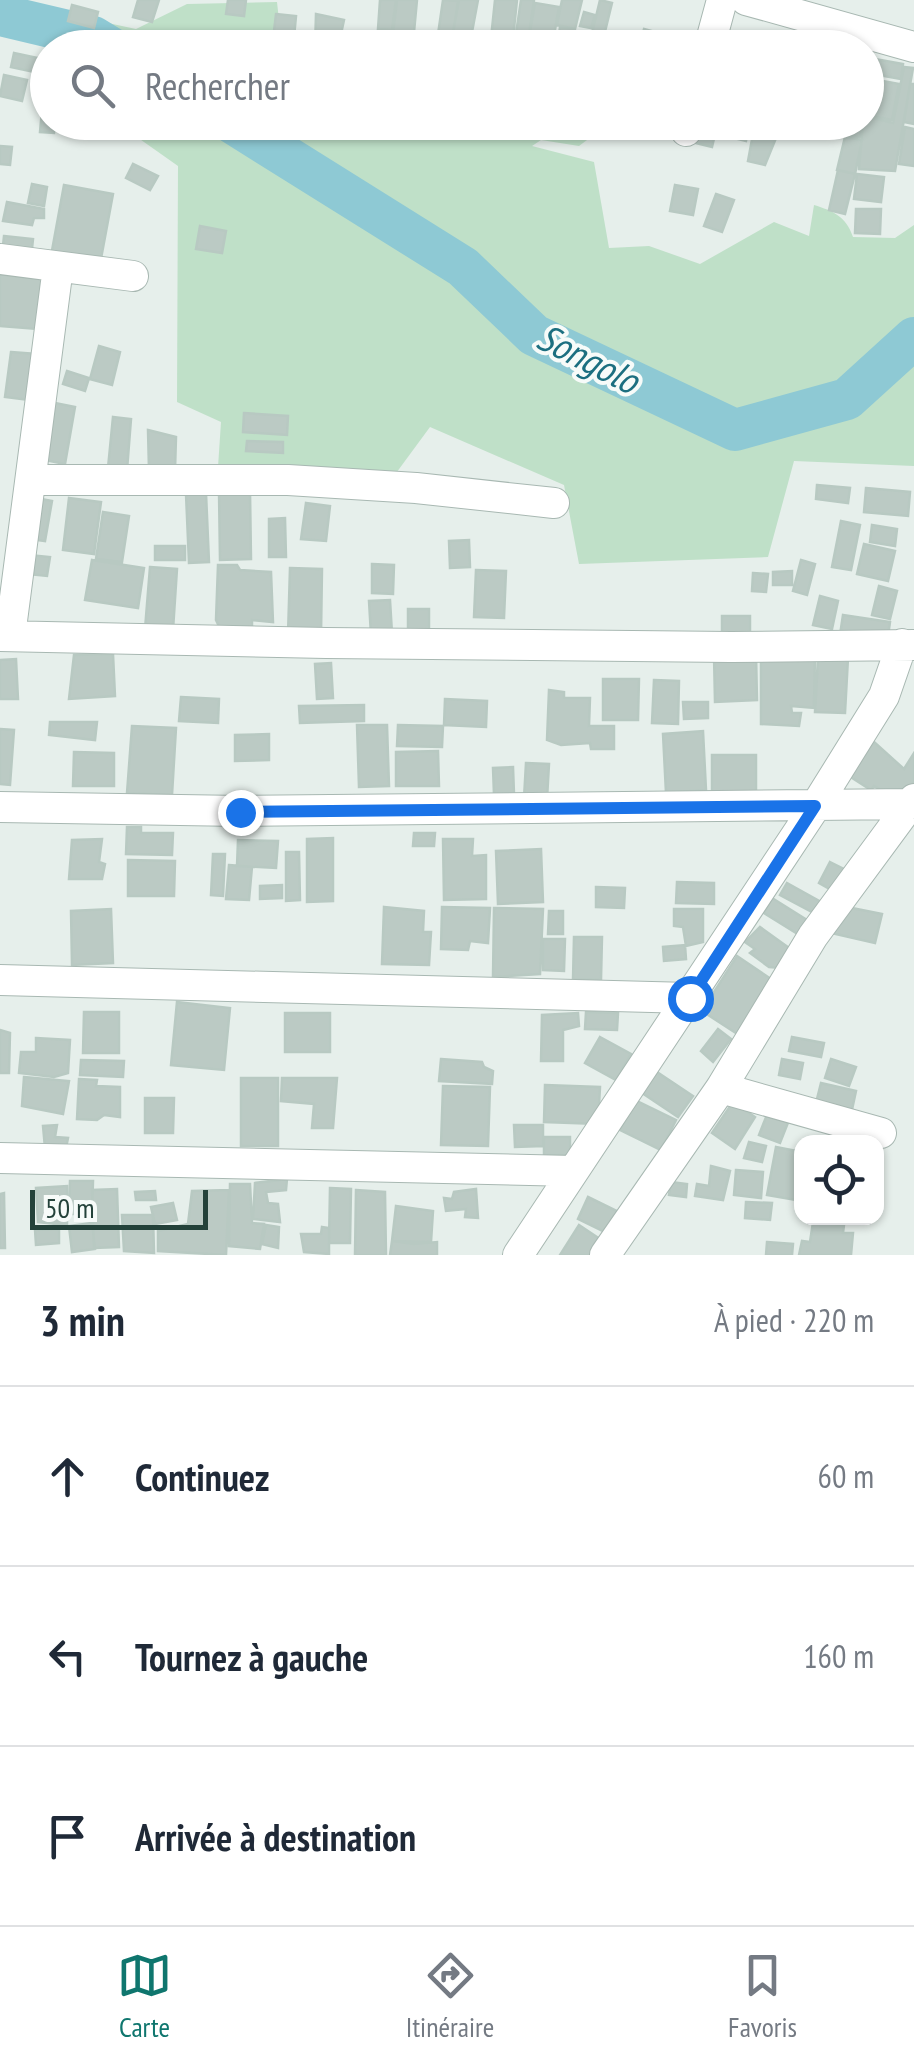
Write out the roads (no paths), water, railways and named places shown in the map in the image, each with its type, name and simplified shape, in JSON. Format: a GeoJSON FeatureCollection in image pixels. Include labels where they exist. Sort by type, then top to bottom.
{"type":"FeatureCollection","features":[{"type":"Feature","properties":{"kind":"street"},"geometry":{"type":"LineString","coordinates":[[714,30],[722,0]]}},
{"type":"Feature","properties":{"kind":"street"},"geometry":{"type":"LineString","coordinates":[[746,0],[851,30]]}},
{"type":"Feature","properties":{"kind":"street"},"geometry":{"type":"LineString","coordinates":[[884,39],[914,48]]}},
{"type":"Feature","properties":{"kind":"street"},"geometry":{"type":"LineString","coordinates":[[0,259],[133,276]]}},
{"type":"Feature","properties":{"kind":"street"},"geometry":{"type":"LineString","coordinates":[[58,267],[31,480],[5,636],[712,647],[908,645],[884,696],[815,806],[518,1255]]}},
{"type":"Feature","properties":{"kind":"street"},"geometry":{"type":"LineString","coordinates":[[31,480],[288,480],[416,488],[554,503]]}},
{"type":"Feature","properties":{"kind":"street"},"geometry":{"type":"LineString","coordinates":[[0,807],[240,812],[815,806],[912,801]]}},
{"type":"Feature","properties":{"kind":"street"},"geometry":{"type":"LineString","coordinates":[[606,1255],[721,1088],[814,936],[912,801]]}},
{"type":"Feature","properties":{"kind":"street"},"geometry":{"type":"LineString","coordinates":[[0,980],[690,998]]}},
{"type":"Feature","properties":{"kind":"street"},"geometry":{"type":"LineString","coordinates":[[721,1088],[881,1134]]}},
{"type":"Feature","properties":{"kind":"street"},"geometry":{"type":"LineString","coordinates":[[0,1158],[572,1170]]}},
{"type":"Feature","properties":{"kind":"waterway","name":"Songolo"},"geometry":{"type":"LineString","coordinates":[[0,15],[63,30]]}},
{"type":"Feature","properties":{"kind":"waterway","name":"Songolo"},"geometry":{"type":"LineString","coordinates":[[260,140],[463,267],[534,335],[735,430],[847,399],[914,338]]}}]}
